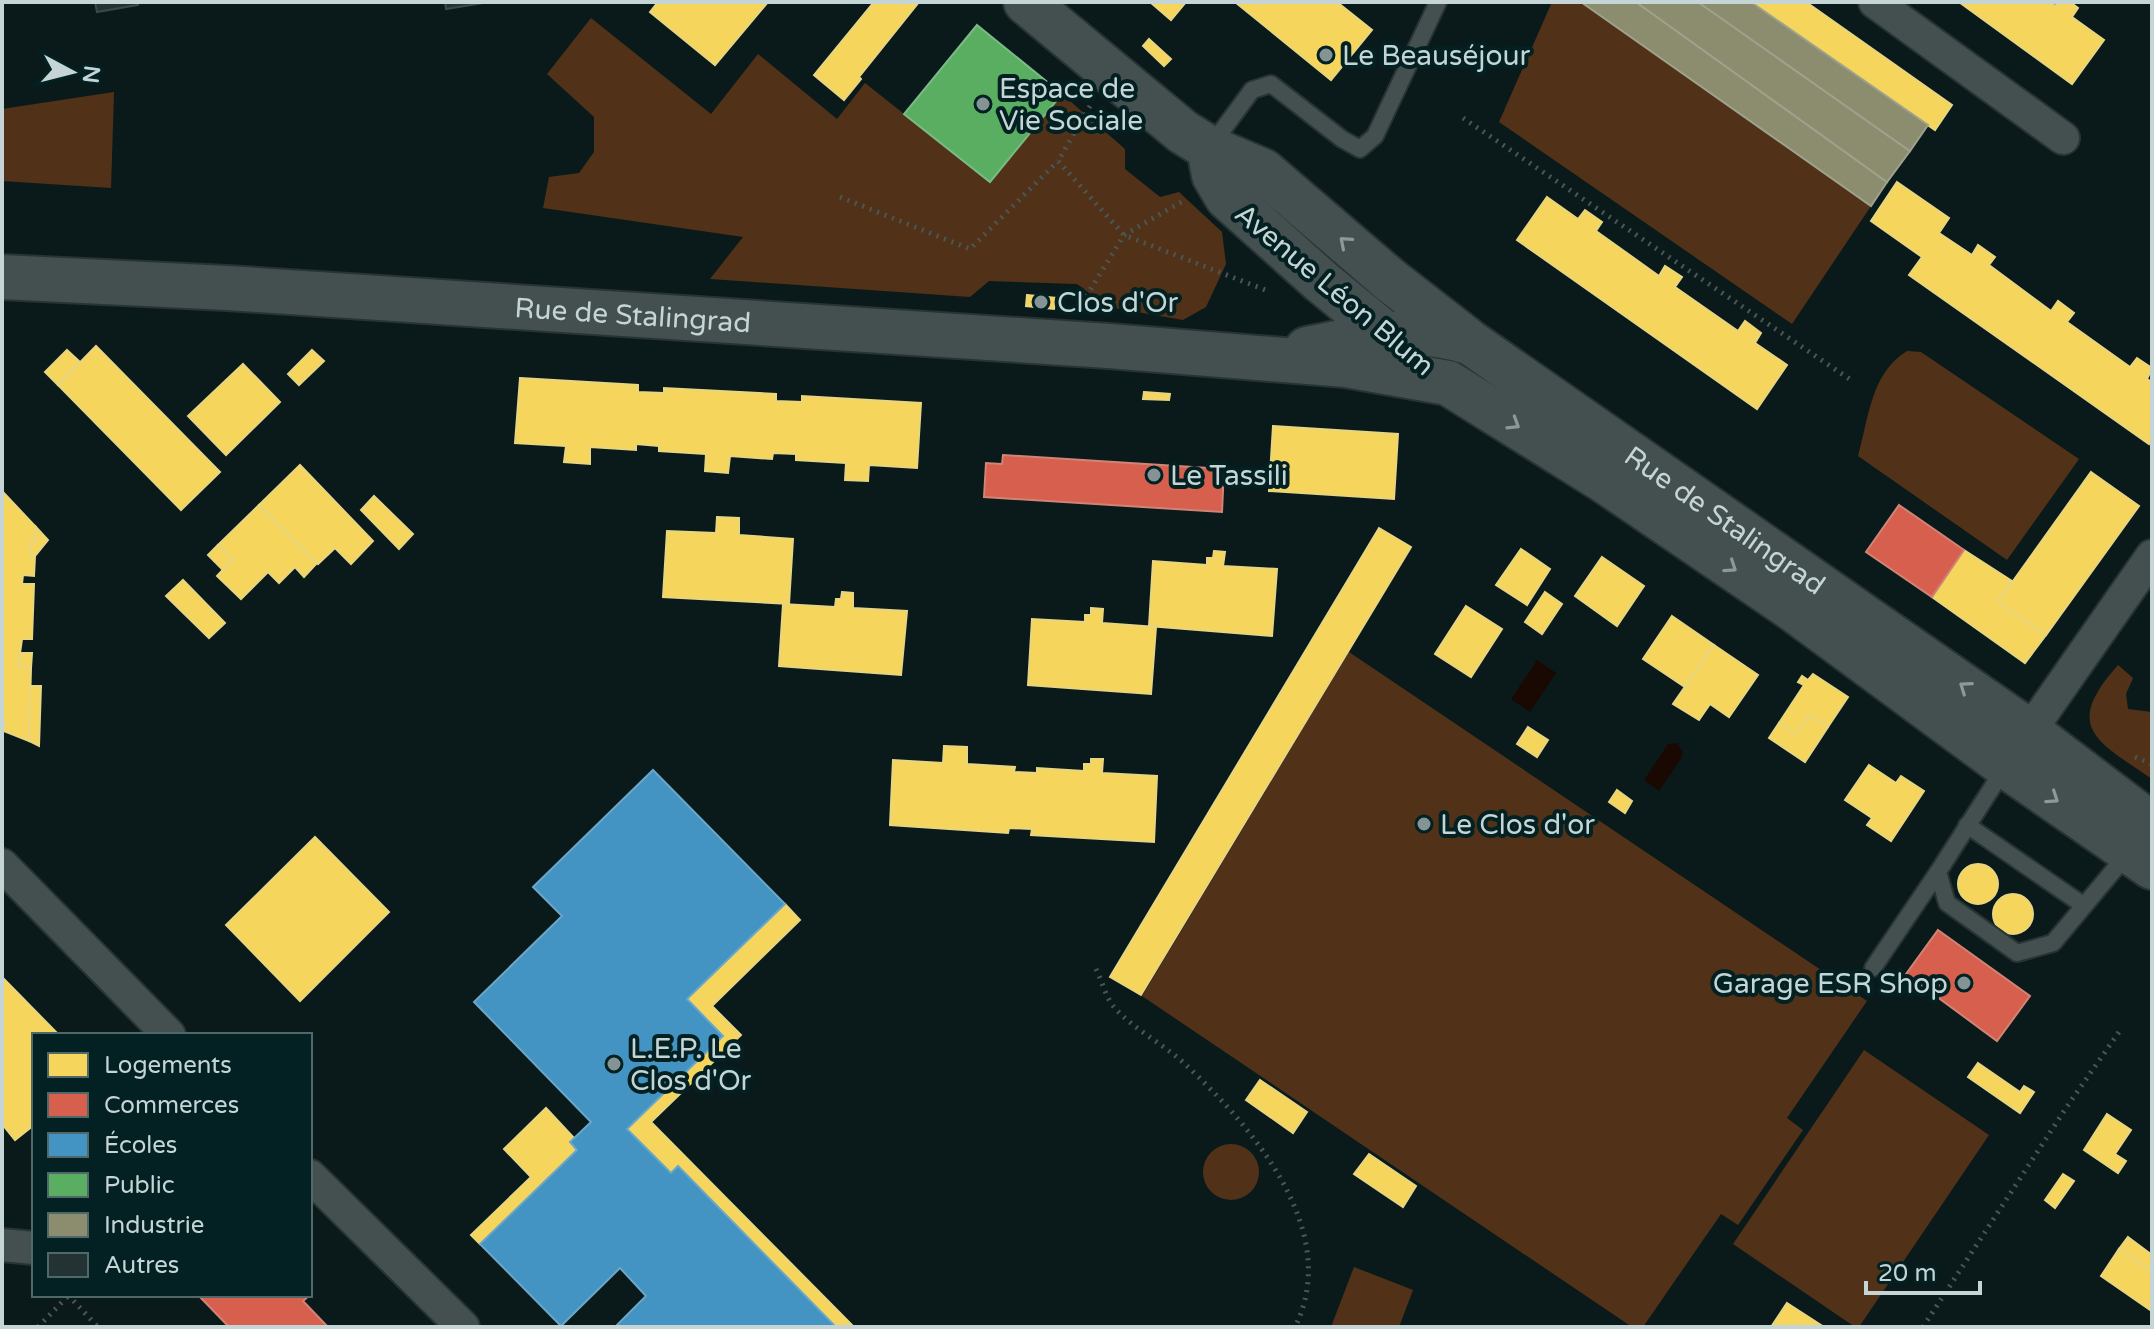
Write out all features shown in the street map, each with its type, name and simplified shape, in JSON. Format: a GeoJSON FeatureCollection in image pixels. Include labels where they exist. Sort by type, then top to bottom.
{"type":"FeatureCollection","features":[{"type":"Feature","properties":{"kind":"street","name":"Avenue Léon Blum"},"geometry":{"type":"LineString","coordinates":[[1026,2],[1167,120],[1209,148],[1263,171],[1390,280],[1471,343]]}},
{"type":"Feature","properties":{"kind":"street"},"geometry":{"type":"LineString","coordinates":[[1875,2],[2063,138]]}},
{"type":"Feature","properties":{"kind":"street","name":"Avenue Léon Blum"},"geometry":{"type":"LineString","coordinates":[[1209,148],[1214,175],[1227,197],[1384,334],[1448,383]]}},
{"type":"Feature","properties":{"kind":"street","name":"Rue de Stalingrad"},"geometry":{"type":"LineString","coordinates":[[2,277],[227,288],[1046,342],[1346,365],[1448,383],[1605,481],[1793,609],[2018,744]]}},
{"type":"Feature","properties":{"kind":"street"},"geometry":{"type":"LineString","coordinates":[[1346,365],[1384,334],[1390,280]]}},
{"type":"Feature","properties":{"kind":"street","name":"Rue de Stalingrad"},"geometry":{"type":"LineString","coordinates":[[1261,360],[1384,334],[1443,333],[1471,343],[2018,744],[2144,841]]}},
{"type":"Feature","properties":{"kind":"street"},"geometry":{"type":"LineString","coordinates":[[2018,744],[2152,556]]}},
{"type":"Feature","properties":{"kind":"street"},"geometry":{"type":"LineString","coordinates":[[2,865],[167,1033]]}},
{"type":"Feature","properties":{"kind":"street"},"geometry":{"type":"LineString","coordinates":[[312,1178],[456,1324]]}},
{"type":"Feature","properties":{"kind":"street"},"geometry":{"type":"LineString","coordinates":[[2,1245],[32,1248]]}},
{"type":"Feature","properties":{"kind":"lane"},"geometry":{"type":"LineString","coordinates":[[1209,148],[1252,90],[1271,84],[1342,139],[1360,149],[1375,136],[1438,2]]}},
{"type":"Feature","properties":{"kind":"lane"},"geometry":{"type":"LineString","coordinates":[[1873,968],[2018,744]]}},
{"type":"Feature","properties":{"kind":"lane"},"geometry":{"type":"LineString","coordinates":[[1967,825],[2083,905]]}},
{"type":"Feature","properties":{"kind":"lane"},"geometry":{"type":"LineString","coordinates":[[1938,872],[1947,903],[2017,953],[2053,943],[2083,905],[2144,841]]}},
{"type":"Feature","properties":{"kind":"path"},"geometry":{"type":"LineString","coordinates":[[840,197],[970,249],[1058,161],[1090,106]]}},
{"type":"Feature","properties":{"kind":"path"},"geometry":{"type":"LineString","coordinates":[[1463,118],[1851,380]]}},
{"type":"Feature","properties":{"kind":"path"},"geometry":{"type":"LineString","coordinates":[[1058,161],[1124,235],[1269,292]]}},
{"type":"Feature","properties":{"kind":"path"},"geometry":{"type":"LineString","coordinates":[[1082,303],[1124,235],[1194,195]]}},
{"type":"Feature","properties":{"kind":"path"},"geometry":{"type":"LineString","coordinates":[[1096,969],[1113,1006],[1185,1064],[1241,1124],[1280,1176],[1307,1240],[1307,1292],[1295,1327]]}},
{"type":"Feature","properties":{"kind":"path"},"geometry":{"type":"LineString","coordinates":[[1923,1327],[2121,1029]]}},
{"type":"Feature","properties":{"kind":"path"},"geometry":{"type":"LineString","coordinates":[[38,1327],[67,1297]]}},
{"type":"Feature","properties":{"kind":"path"},"geometry":{"type":"LineString","coordinates":[[69,1297],[98,1327]]}},
{"type":"Feature","properties":{"kind":"shaded area"},"geometry":{"type":"Polygon","coordinates":[[[1552,2],[1581,2],[1871,206],[1792,324],[1499,122],[1552,2]]]}},
{"type":"Feature","properties":{"kind":"shaded area"},"geometry":{"type":"Polygon","coordinates":[[[591,18],[711,114],[758,54],[837,119],[865,83],[990,182],[1062,94],[1125,149],[1125,169],[1160,197],[1179,192],[1222,232],[1226,264],[1206,307],[1183,320],[1108,307],[1077,284],[989,281],[970,297],[710,279],[743,237],[543,208],[549,177],[579,173],[594,152],[594,117],[547,74],[591,18]]]}},
{"type":"Feature","properties":{"kind":"shaded area"},"geometry":{"type":"Polygon","coordinates":[[[114,92],[111,188],[2,181],[2,109],[114,92]]]}},
{"type":"Feature","properties":{"kind":"shaded area"},"geometry":{"type":"Polygon","coordinates":[[[1907,351],[1921,352],[2079,459],[2007,560],[1858,456],[1879,384],[1895,360],[1907,351]]]}},
{"type":"Feature","properties":{"kind":"shaded area","name":"Le Clos d'or"},"geometry":{"type":"Polygon","coordinates":[[[1349,652],[1867,1001],[1787,1118],[1803,1130],[1738,1225],[1721,1214],[1643,1327],[1632,1327],[1142,996],[1349,652]]]}},
{"type":"Feature","properties":{"kind":"shaded area"},"geometry":{"type":"Polygon","coordinates":[[[1537,660],[1556,673],[1530,712],[1511,699],[1537,660]]]}},
{"type":"Feature","properties":{"kind":"shaded area"},"geometry":{"type":"Polygon","coordinates":[[[2118,665],[2133,678],[2126,694],[2128,709],[2152,712],[2152,779],[2102,743],[2093,731],[2090,719],[2092,704],[2101,686],[2118,665]]]}},
{"type":"Feature","properties":{"kind":"shaded area"},"geometry":{"type":"Polygon","coordinates":[[[1677,743],[1683,752],[1681,759],[1659,791],[1644,780],[1668,744],[1677,743]]]}},
{"type":"Feature","properties":{"kind":"shaded area"},"geometry":{"type":"Polygon","coordinates":[[[1864,1050],[1989,1135],[1859,1327],[1855,1327],[1733,1244],[1864,1050]]]}},
{"type":"Feature","properties":{"kind":"shaded area"},"geometry":{"type":"Polygon","coordinates":[[[1231,1144],[1251,1152],[1259,1172],[1251,1192],[1231,1200],[1211,1192],[1203,1172],[1211,1152],[1231,1144]]]}},
{"type":"Feature","properties":{"kind":"shaded area"},"geometry":{"type":"Polygon","coordinates":[[[1354,1267],[1413,1290],[1399,1327],[1331,1327],[1354,1267]]]}},
{"type":"Feature","properties":{"kind":"building: Logements"},"geometry":{"type":"Polygon","coordinates":[[[658,2],[768,2],[715,65],[650,12],[658,2]]]}},
{"type":"Feature","properties":{"kind":"building: Logements"},"geometry":{"type":"Polygon","coordinates":[[[874,2],[919,2],[844,100],[814,75],[874,2]]]}},
{"type":"Feature","properties":{"kind":"building: Logements"},"geometry":{"type":"Polygon","coordinates":[[[1150,2],[1186,2],[1171,20],[1150,2]]]}},
{"type":"Feature","properties":{"kind":"building: Logements","name":"Le Beauséjour"},"geometry":{"type":"Polygon","coordinates":[[[1235,2],[1337,2],[1372,30],[1331,80],[1235,2]]]}},
{"type":"Feature","properties":{"kind":"building: Logements"},"geometry":{"type":"Polygon","coordinates":[[[1751,2],[1806,2],[1952,105],[1935,130],[1751,2]]]}},
{"type":"Feature","properties":{"kind":"building: Logements"},"geometry":{"type":"Polygon","coordinates":[[[1959,2],[2050,2],[2055,6],[2059,2],[2070,2],[2078,8],[2072,17],[2104,40],[2072,84],[1959,2]]]}},
{"type":"Feature","properties":{"kind":"building: Logements"},"geometry":{"type":"Polygon","coordinates":[[[1149,39],[1171,59],[1164,66],[1143,46],[1149,39]]]}},
{"type":"Feature","properties":{"kind":"building: Logements"},"geometry":{"type":"Polygon","coordinates":[[[1897,182],[1949,218],[1939,233],[1972,255],[1978,245],[1995,257],[1989,265],[2051,311],[2058,301],[2074,313],[2067,322],[2130,367],[2137,358],[2152,368],[2147,379],[2152,382],[2152,440],[2149,444],[1909,275],[1922,257],[1871,221],[1897,182]]]}},
{"type":"Feature","properties":{"kind":"building: Logements"},"geometry":{"type":"Polygon","coordinates":[[[1547,197],[1578,219],[1585,210],[1602,222],[1596,231],[1659,276],[1665,266],[1682,277],[1675,287],[1738,331],[1745,321],[1761,333],[1755,343],[1787,365],[1757,409],[1517,240],[1547,197]]]}},
{"type":"Feature","properties":{"kind":"building: Logements","name":"Clos d'Or"},"geometry":{"type":"Polygon","coordinates":[[[1027,295],[1056,298],[1054,309],[1026,306],[1027,295]]]}},
{"type":"Feature","properties":{"kind":"building: Logements"},"geometry":{"type":"Polygon","coordinates":[[[96,346],[220,472],[181,510],[58,385],[96,346]]]}},
{"type":"Feature","properties":{"kind":"building: Logements"},"geometry":{"type":"Polygon","coordinates":[[[67,350],[80,362],[58,385],[45,372],[67,350]]]}},
{"type":"Feature","properties":{"kind":"building: Logements"},"geometry":{"type":"Polygon","coordinates":[[[312,350],[324,361],[299,385],[288,374],[312,350]]]}},
{"type":"Feature","properties":{"kind":"building: Logements"},"geometry":{"type":"Polygon","coordinates":[[[243,364],[280,402],[226,455],[188,416],[243,364]]]}},
{"type":"Feature","properties":{"kind":"building: Logements"},"geometry":{"type":"Polygon","coordinates":[[[520,378],[638,385],[638,392],[664,393],[664,388],[776,394],[776,401],[802,402],[802,396],[921,403],[917,468],[869,465],[868,481],[845,480],[846,463],[796,460],[796,454],[773,453],[772,459],[730,456],[728,473],[705,471],[706,454],[659,451],[659,446],[636,444],[636,450],[590,447],[590,464],[564,462],[566,446],[515,443],[520,378]]]}},
{"type":"Feature","properties":{"kind":"building: Logements","name":"Clos d'Or"},"geometry":{"type":"Polygon","coordinates":[[[1144,392],[1170,394],[1169,400],[1143,399],[1144,392]]]}},
{"type":"Feature","properties":{"kind":"building: Logements"},"geometry":{"type":"Polygon","coordinates":[[[1273,426],[1398,434],[1394,499],[1269,491],[1273,426]]]}},
{"type":"Feature","properties":{"kind":"building: Logements"},"geometry":{"type":"Polygon","coordinates":[[[300,465],[373,541],[351,564],[335,548],[318,564],[259,505],[300,465]]]}},
{"type":"Feature","properties":{"kind":"building: Logements"},"geometry":{"type":"Polygon","coordinates":[[[2091,472],[2139,506],[2046,635],[1998,602],[2091,472]]]}},
{"type":"Feature","properties":{"kind":"building: Logements"},"geometry":{"type":"Polygon","coordinates":[[[2,491],[36,527],[30,556],[35,556],[34,576],[23,575],[22,584],[34,584],[32,639],[22,639],[18,667],[31,668],[29,741],[4,731],[5,720],[2,720],[2,491]]]}},
{"type":"Feature","properties":{"kind":"building: Logements"},"geometry":{"type":"Polygon","coordinates":[[[374,496],[413,534],[399,549],[361,510],[374,496]]]}},
{"type":"Feature","properties":{"kind":"building: Logements"},"geometry":{"type":"Polygon","coordinates":[[[259,505],[317,563],[304,577],[295,567],[279,583],[268,572],[241,599],[217,576],[233,559],[218,545],[259,505]]]}},
{"type":"Feature","properties":{"kind":"building: Logements"},"geometry":{"type":"Polygon","coordinates":[[[717,517],[739,518],[739,535],[793,539],[789,604],[663,597],[667,531],[716,533],[717,517]]]}},
{"type":"Feature","properties":{"kind":"building: Logements"},"geometry":{"type":"Polygon","coordinates":[[[36,527],[48,540],[35,556],[30,556],[31,542],[35,542],[36,527]]]}},
{"type":"Feature","properties":{"kind":"building: Logements"},"geometry":{"type":"Polygon","coordinates":[[[1379,528],[1411,547],[1141,995],[1110,977],[1379,528]]]}},
{"type":"Feature","properties":{"kind":"building: Logements"},"geometry":{"type":"Polygon","coordinates":[[[218,545],[233,559],[223,570],[208,555],[218,545]]]}},
{"type":"Feature","properties":{"kind":"building: Logements"},"geometry":{"type":"Polygon","coordinates":[[[1521,549],[1550,569],[1527,605],[1496,585],[1521,549]]]}},
{"type":"Feature","properties":{"kind":"building: Logements"},"geometry":{"type":"Polygon","coordinates":[[[1964,550],[2012,581],[1998,602],[2046,635],[2025,663],[1932,597],[1964,550]]]}},
{"type":"Feature","properties":{"kind":"building: Logements"},"geometry":{"type":"Polygon","coordinates":[[[1214,551],[1225,552],[1223,566],[1277,569],[1272,636],[1149,626],[1153,561],[1207,565],[1207,558],[1213,558],[1214,551]]]}},
{"type":"Feature","properties":{"kind":"building: Logements"},"geometry":{"type":"Polygon","coordinates":[[[1602,557],[1644,586],[1617,626],[1575,596],[1602,557]]]}},
{"type":"Feature","properties":{"kind":"building: Logements"},"geometry":{"type":"Polygon","coordinates":[[[183,580],[225,623],[209,638],[166,596],[183,580]]]}},
{"type":"Feature","properties":{"kind":"building: Logements"},"geometry":{"type":"Polygon","coordinates":[[[842,592],[853,593],[853,608],[907,611],[901,675],[779,666],[783,604],[835,607],[836,599],[841,599],[842,592]]]}},
{"type":"Feature","properties":{"kind":"building: Logements"},"geometry":{"type":"Polygon","coordinates":[[[1545,592],[1562,604],[1542,634],[1525,622],[1545,592]]]}},
{"type":"Feature","properties":{"kind":"building: Logements"},"geometry":{"type":"Polygon","coordinates":[[[1466,606],[1502,629],[1471,677],[1435,654],[1466,606]]]}},
{"type":"Feature","properties":{"kind":"building: Logements"},"geometry":{"type":"Polygon","coordinates":[[[1091,608],[1103,609],[1102,623],[1156,627],[1151,694],[1028,685],[1032,619],[1085,622],[1085,615],[1091,615],[1091,608]]]}},
{"type":"Feature","properties":{"kind":"building: Logements"},"geometry":{"type":"Polygon","coordinates":[[[1672,616],[1714,645],[1685,687],[1643,659],[1672,616]]]}},
{"type":"Feature","properties":{"kind":"building: Logements"},"geometry":{"type":"Polygon","coordinates":[[[1714,645],[1758,675],[1729,717],[1710,704],[1699,720],[1673,704],[1714,645]]]}},
{"type":"Feature","properties":{"kind":"building: Logements"},"geometry":{"type":"Polygon","coordinates":[[[21,653],[32,653],[31,668],[18,667],[21,653]]]}},
{"type":"Feature","properties":{"kind":"building: Logements"},"geometry":{"type":"Polygon","coordinates":[[[1813,674],[1848,697],[1828,727],[1809,715],[1796,734],[1779,723],[1804,685],[1798,682],[1802,676],[1808,680],[1813,674]]]}},
{"type":"Feature","properties":{"kind":"building: Logements"},"geometry":{"type":"Polygon","coordinates":[[[30,686],[41,686],[39,746],[29,741],[30,686]]]}},
{"type":"Feature","properties":{"kind":"building: Logements"},"geometry":{"type":"Polygon","coordinates":[[[1809,715],[1828,727],[1805,762],[1769,738],[1779,723],[1796,734],[1809,715]]]}},
{"type":"Feature","properties":{"kind":"building: Logements"},"geometry":{"type":"Polygon","coordinates":[[[1528,727],[1548,740],[1537,757],[1517,744],[1528,727]]]}},
{"type":"Feature","properties":{"kind":"building: Logements"},"geometry":{"type":"Polygon","coordinates":[[[944,746],[967,747],[967,764],[1015,767],[1014,772],[1037,773],[1037,768],[1084,771],[1084,764],[1091,764],[1091,759],[1103,759],[1102,773],[1157,776],[1154,842],[1031,835],[1032,829],[1009,828],[1008,833],[890,825],[893,760],[943,763],[944,746]]]}},
{"type":"Feature","properties":{"kind":"building: Logements"},"geometry":{"type":"Polygon","coordinates":[[[1869,765],[1896,783],[1901,776],[1924,791],[1891,841],[1867,825],[1872,818],[1845,800],[1869,765]]]}},
{"type":"Feature","properties":{"kind":"building: Logements"},"geometry":{"type":"Polygon","coordinates":[[[1617,790],[1632,801],[1625,813],[1609,802],[1617,790]]]}},
{"type":"Feature","properties":{"kind":"building: Logements"},"geometry":{"type":"Polygon","coordinates":[[[315,837],[389,912],[300,1001],[226,925],[315,837]]]}},
{"type":"Feature","properties":{"kind":"building: Logements"},"geometry":{"type":"Polygon","coordinates":[[[1978,864],[1992,870],[1998,884],[1992,898],[1978,904],[1964,898],[1958,884],[1964,870],[1978,864]]]}},
{"type":"Feature","properties":{"kind":"building: Logements"},"geometry":{"type":"Polygon","coordinates":[[[2013,894],[2027,900],[2033,914],[2027,928],[2013,934],[1999,928],[1993,914],[1999,900],[2013,894]]]}},
{"type":"Feature","properties":{"kind":"building: Logements"},"geometry":{"type":"Polygon","coordinates":[[[785,904],[800,920],[712,1006],[741,1035],[651,1122],[854,1327],[836,1327],[678,1166],[671,1173],[627,1129],[723,1036],[687,999],[785,904]]]}},
{"type":"Feature","properties":{"kind":"building: Logements"},"geometry":{"type":"Polygon","coordinates":[[[2,977],[57,1033],[32,1033],[32,1127],[15,1140],[2,1124],[2,977]]]}},
{"type":"Feature","properties":{"kind":"building: Logements"},"geometry":{"type":"Polygon","coordinates":[[[1978,1063],[2020,1092],[2024,1086],[2034,1092],[2020,1113],[1968,1077],[1978,1063]]]}},
{"type":"Feature","properties":{"kind":"building: Logements"},"geometry":{"type":"Polygon","coordinates":[[[1260,1080],[1307,1112],[1293,1133],[1246,1100],[1260,1080]]]}},
{"type":"Feature","properties":{"kind":"building: Logements"},"geometry":{"type":"Polygon","coordinates":[[[546,1108],[574,1138],[570,1142],[577,1150],[480,1244],[471,1235],[531,1177],[504,1149],[546,1108]]]}},
{"type":"Feature","properties":{"kind":"building: Logements"},"geometry":{"type":"Polygon","coordinates":[[[2107,1114],[2131,1130],[2115,1154],[2126,1161],[2118,1173],[2084,1150],[2107,1114]]]}},
{"type":"Feature","properties":{"kind":"building: Logements"},"geometry":{"type":"Polygon","coordinates":[[[1369,1154],[1416,1186],[1403,1207],[1354,1174],[1369,1154]]]}},
{"type":"Feature","properties":{"kind":"building: Logements"},"geometry":{"type":"Polygon","coordinates":[[[2063,1174],[2074,1181],[2055,1208],[2045,1200],[2063,1174]]]}},
{"type":"Feature","properties":{"kind":"building: Logements"},"geometry":{"type":"Polygon","coordinates":[[[2128,1237],[2152,1255],[2152,1271],[2119,1249],[2128,1237]]]}},
{"type":"Feature","properties":{"kind":"building: Logements"},"geometry":{"type":"Polygon","coordinates":[[[2119,1249],[2152,1271],[2150,1310],[2101,1276],[2119,1249]]]}},
{"type":"Feature","properties":{"kind":"building: Logements"},"geometry":{"type":"Polygon","coordinates":[[[1787,1303],[1824,1327],[1771,1327],[1787,1303]]]}},
{"type":"Feature","properties":{"kind":"building: Commerces"},"geometry":{"type":"Polygon","coordinates":[[[1003,455],[1224,469],[1222,512],[984,497],[986,463],[1002,464],[1003,455]]]}},
{"type":"Feature","properties":{"kind":"building: Commerces"},"geometry":{"type":"Polygon","coordinates":[[[1899,505],[1964,550],[1932,597],[1866,552],[1899,505]]]}},
{"type":"Feature","properties":{"kind":"building: Commerces","name":"Garage ESR Shop"},"geometry":{"type":"Polygon","coordinates":[[[1938,930],[2030,996],[1997,1041],[1906,974],[1938,930]]]}},
{"type":"Feature","properties":{"kind":"building: Commerces"},"geometry":{"type":"Polygon","coordinates":[[[200,1297],[308,1297],[303,1301],[328,1327],[229,1327],[200,1297]]]}},
{"type":"Feature","properties":{"kind":"building: Écoles","name":"L.E.P. Le Clos d'Or"},"geometry":{"type":"Polygon","coordinates":[[[653,770],[785,904],[687,999],[723,1036],[627,1129],[671,1173],[678,1166],[836,1327],[619,1327],[617,1325],[646,1296],[620,1268],[561,1326],[480,1244],[577,1150],[570,1142],[591,1122],[474,1002],[562,916],[533,887],[653,770]]]}},
{"type":"Feature","properties":{"kind":"building: Public","name":"Espace de Vie Sociale"},"geometry":{"type":"Polygon","coordinates":[[[977,25],[1062,94],[990,182],[904,114],[977,25]]]}},
{"type":"Feature","properties":{"kind":"building: Industrie"},"geometry":{"type":"Polygon","coordinates":[[[1581,2],[1636,2],[1887,182],[1871,206],[1581,2]]]}},
{"type":"Feature","properties":{"kind":"building: Industrie"},"geometry":{"type":"Polygon","coordinates":[[[1636,2],[1698,2],[1910,151],[1887,182],[1636,2]]]}},
{"type":"Feature","properties":{"kind":"building: Industrie"},"geometry":{"type":"Polygon","coordinates":[[[1698,2],[1751,2],[1928,125],[1910,151],[1698,2]]]}},
{"type":"Feature","properties":{"kind":"building: Autres"},"geometry":{"type":"Polygon","coordinates":[[[95,2],[137,2],[138,5],[97,12],[95,2]]]}},
{"type":"Feature","properties":{"kind":"building: Autres"},"geometry":{"type":"Polygon","coordinates":[[[445,2],[489,2],[446,9],[445,2]]]}},
{"type":"Feature","properties":{"kind":"place","name":"Le Beauséjour"},"geometry":{"type":"Point","coordinates":[1326,55]}},
{"type":"Feature","properties":{"kind":"place","name":"Espace de Vie Sociale"},"geometry":{"type":"Point","coordinates":[983,104]}},
{"type":"Feature","properties":{"kind":"place","name":"Clos d'Or"},"geometry":{"type":"Point","coordinates":[1041,302]}},
{"type":"Feature","properties":{"kind":"place","name":"Le Tassili"},"geometry":{"type":"Point","coordinates":[1154,475]}},
{"type":"Feature","properties":{"kind":"place","name":"Le Clos d'or"},"geometry":{"type":"Point","coordinates":[1424,824]}},
{"type":"Feature","properties":{"kind":"place","name":"Garage ESR Shop"},"geometry":{"type":"Point","coordinates":[1964,983]}},
{"type":"Feature","properties":{"kind":"place","name":"L.E.P. Le Clos d'Or"},"geometry":{"type":"Point","coordinates":[614,1064]}}]}
